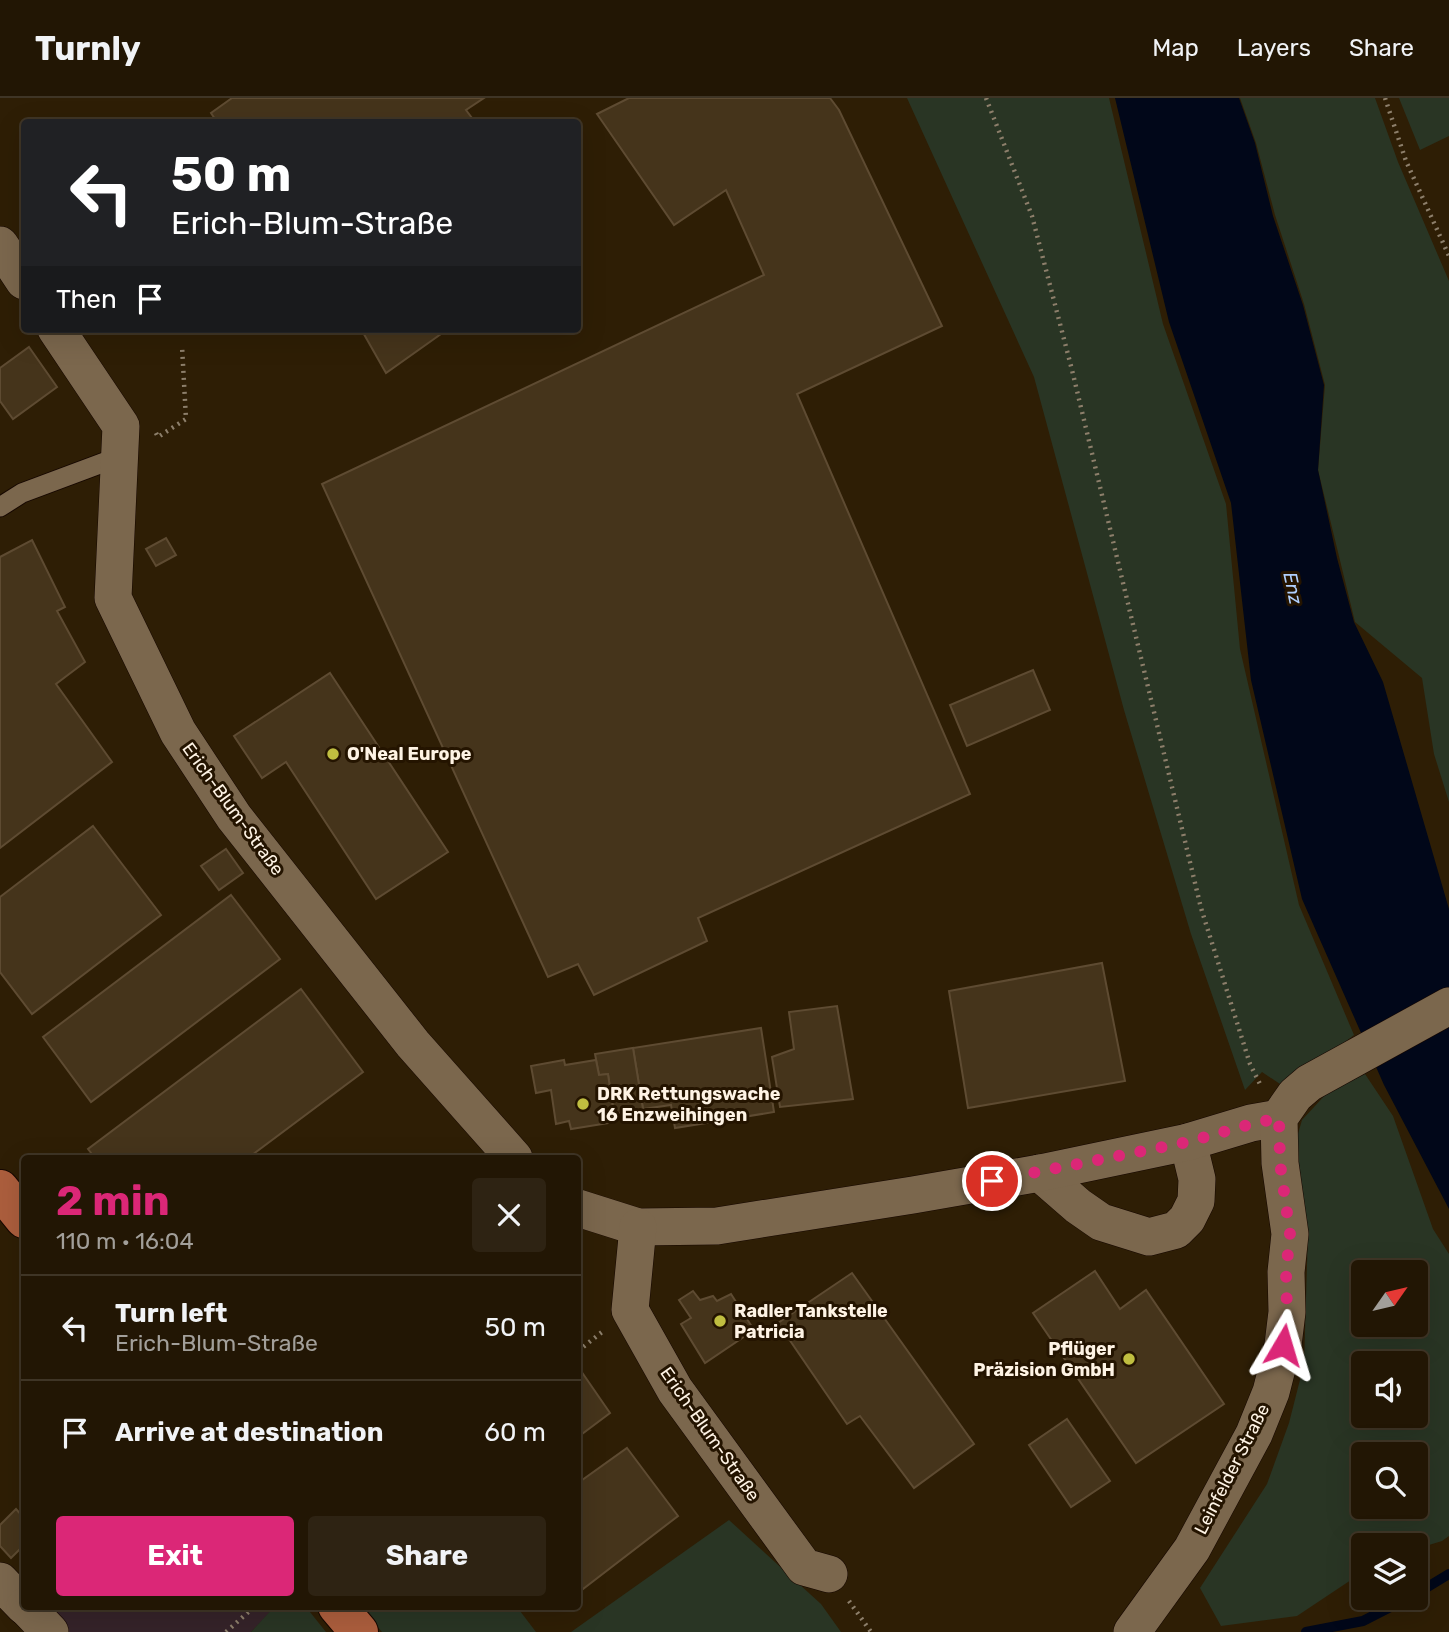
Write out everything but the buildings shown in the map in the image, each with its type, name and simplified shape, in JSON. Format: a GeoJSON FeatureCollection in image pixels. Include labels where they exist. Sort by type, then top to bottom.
{"type":"FeatureCollection","features":[{"type":"Feature","properties":{"kind":"main road"},"geometry":{"type":"LineString","coordinates":[[0,1189],[21,1215]]}},
{"type":"Feature","properties":{"kind":"main road"},"geometry":{"type":"LineString","coordinates":[[340,1610],[359,1632]]}},
{"type":"Feature","properties":{"kind":"street"},"geometry":{"type":"LineString","coordinates":[[0,244],[21,276]]}},
{"type":"Feature","properties":{"kind":"street","name":"Erich-Blum-Straße"},"geometry":{"type":"LineString","coordinates":[[60,333],[121,426],[113,598],[178,732],[234,817],[413,1044],[510,1155]]}},
{"type":"Feature","properties":{"kind":"street"},"geometry":{"type":"LineString","coordinates":[[581,1209],[638,1227],[717,1226],[1040,1173],[1188,1142],[1279,1118],[1294,1095],[1309,1083],[1449,1006]]}},
{"type":"Feature","properties":{"kind":"street","name":"Leinfelder Straße"},"geometry":{"type":"LineString","coordinates":[[1132,1632],[1192,1549],[1254,1434],[1271,1392],[1283,1345],[1287,1312],[1286,1272],[1290,1234],[1280,1163],[1279,1118]]}},
{"type":"Feature","properties":{"kind":"street"},"geometry":{"type":"LineString","coordinates":[[1040,1173],[1101,1222],[1149,1237],[1175,1230],[1187,1219],[1196,1201],[1196,1179],[1188,1142]]}},
{"type":"Feature","properties":{"kind":"street","name":"Erich-Blum-Straße"},"geometry":{"type":"LineString","coordinates":[[638,1227],[630,1310],[675,1390],[804,1567],[829,1574]]}},
{"type":"Feature","properties":{"kind":"street"},"geometry":{"type":"LineString","coordinates":[[0,1581],[21,1602]]}},
{"type":"Feature","properties":{"kind":"street"},"geometry":{"type":"LineString","coordinates":[[29,1610],[50,1632]]}},
{"type":"Feature","properties":{"kind":"lane"},"geometry":{"type":"LineString","coordinates":[[0,507],[22,494],[121,456]]}},
{"type":"Feature","properties":{"kind":"path"},"geometry":{"type":"LineString","coordinates":[[986,98],[1032,216],[1075,383],[1201,908],[1250,1064],[1279,1118]]}},
{"type":"Feature","properties":{"kind":"path"},"geometry":{"type":"LineString","coordinates":[[1385,98],[1406,161],[1449,256]]}},
{"type":"Feature","properties":{"kind":"path"},"geometry":{"type":"LineString","coordinates":[[158,437],[186,419],[182,346]]}},
{"type":"Feature","properties":{"kind":"path"},"geometry":{"type":"LineString","coordinates":[[226,1632],[251,1610]]}},
{"type":"Feature","properties":{"kind":"shaded area"},"geometry":{"type":"Polygon","coordinates":[[[39,1610],[272,1610],[251,1632],[60,1632],[39,1610]]]}},
{"type":"Feature","properties":{"kind":"green space"},"geometry":{"type":"Polygon","coordinates":[[[907,98],[1109,98],[1163,324],[1226,504],[1240,649],[1299,905],[1354,1035],[1286,1088],[1262,1072],[1245,1090],[1191,934],[1124,710],[1034,377],[907,98]]]}},
{"type":"Feature","properties":{"kind":"green space"},"geometry":{"type":"Polygon","coordinates":[[[1240,98],[1375,98],[1398,162],[1449,281],[1449,802],[1434,754],[1422,678],[1355,622],[1318,470],[1325,385],[1304,304],[1240,98]]]}},
{"type":"Feature","properties":{"kind":"green space"},"geometry":{"type":"Polygon","coordinates":[[[1399,98],[1449,98],[1449,136],[1420,150],[1399,98]]]}},
{"type":"Feature","properties":{"kind":"green space"},"geometry":{"type":"Polygon","coordinates":[[[1365,1074],[1393,1116],[1433,1229],[1449,1254],[1449,1536],[1428,1545],[1428,1533],[1351,1533],[1351,1580],[1297,1616],[1221,1626],[1200,1588],[1267,1484],[1289,1423],[1304,1364],[1308,1232],[1295,1144],[1302,1120],[1327,1093],[1365,1074]]]}},
{"type":"Feature","properties":{"kind":"green space"},"geometry":{"type":"Polygon","coordinates":[[[729,1520],[821,1604],[841,1632],[571,1632],[729,1520]]]}},
{"type":"Feature","properties":{"kind":"green space"},"geometry":{"type":"Polygon","coordinates":[[[271,1610],[308,1610],[326,1632],[251,1632],[271,1610]]]}},
{"type":"Feature","properties":{"kind":"green space"},"geometry":{"type":"Polygon","coordinates":[[[363,1610],[519,1610],[536,1632],[382,1632],[363,1610]]]}},
{"type":"Feature","properties":{"kind":"water","name":"Enz"},"geometry":{"type":"Polygon","coordinates":[[[1115,98],[1239,98],[1255,143],[1273,216],[1303,305],[1324,385],[1318,470],[1337,558],[1354,622],[1383,682],[1449,909],[1449,1209],[1384,1085],[1302,899],[1251,680],[1231,503],[1169,322],[1115,98]]]}},
{"type":"Feature","properties":{"kind":"waterway"},"geometry":{"type":"LineString","coordinates":[[1428,1587],[1449,1574]]}},
{"type":"Feature","properties":{"kind":"waterway"},"geometry":{"type":"LineString","coordinates":[[1306,1632],[1363,1621],[1385,1610]]}},
{"type":"Feature","properties":{"kind":"place","name":"O'Neal Europe"},"geometry":{"type":"Point","coordinates":[333,754]}},
{"type":"Feature","properties":{"kind":"place","name":"DRK Rettungswache 16 Enzweihingen"},"geometry":{"type":"Point","coordinates":[583,1104]}},
{"type":"Feature","properties":{"kind":"place","name":"Radler Tankstelle Patricia"},"geometry":{"type":"Point","coordinates":[720,1321]}},
{"type":"Feature","properties":{"kind":"place","name":"Pflüger Präzision GmbH"},"geometry":{"type":"Point","coordinates":[1129,1359]}},
{"type":"Feature","properties":{"kind":"route"},"geometry":{"type":"LineString","coordinates":[[992,1181],[1188,1142],[1279,1118],[1280,1163],[1290,1234],[1283,1345]]}}]}
